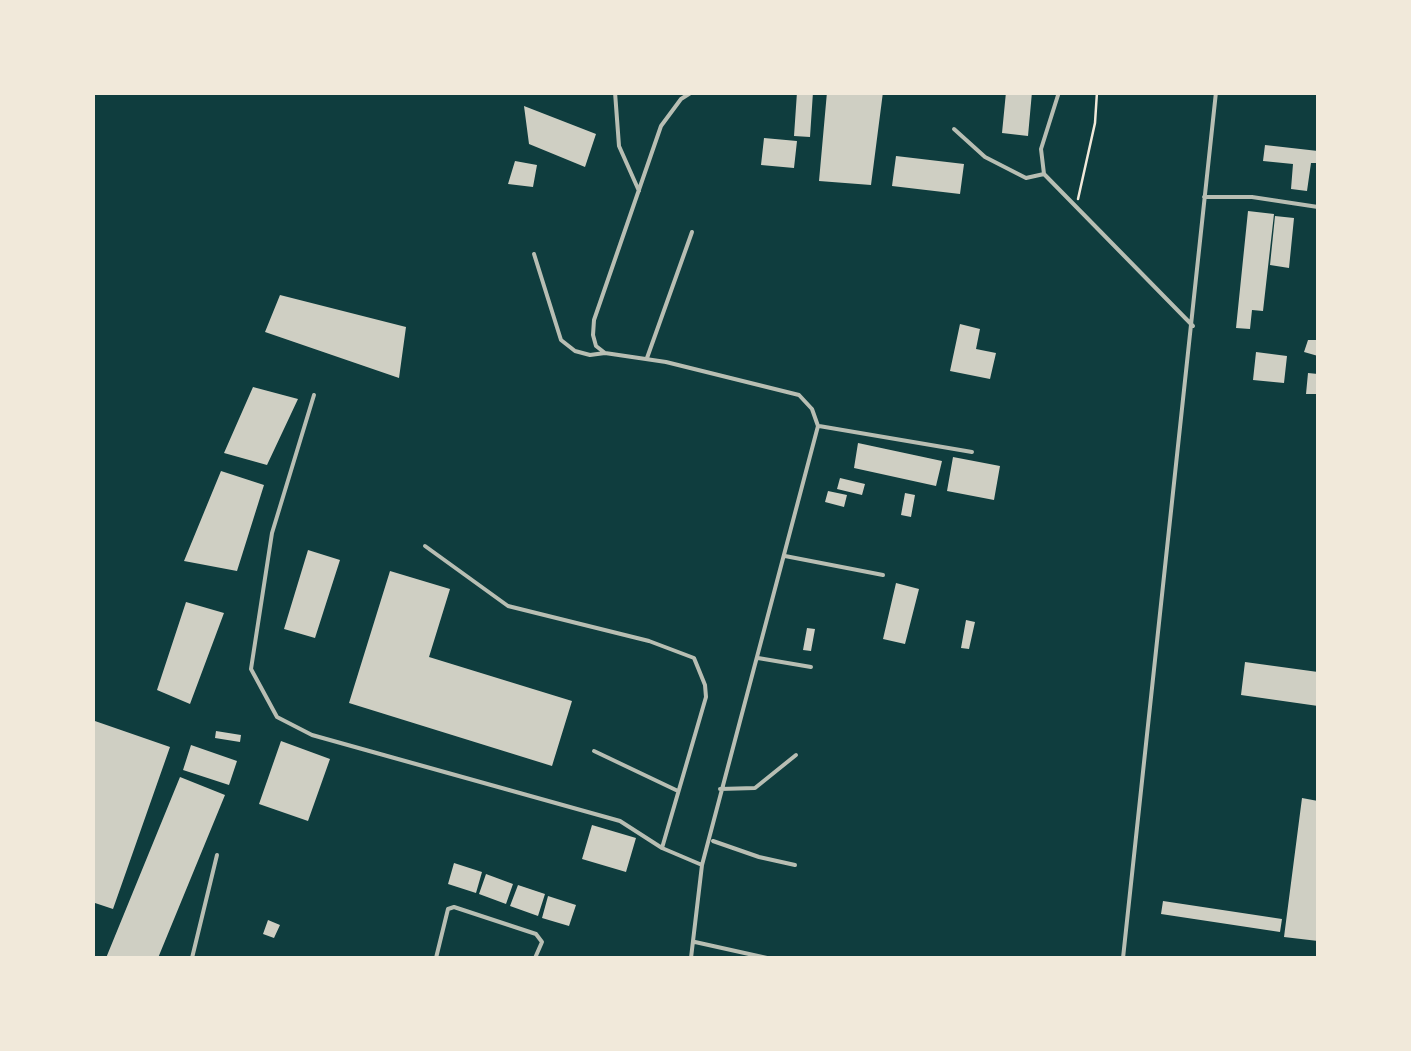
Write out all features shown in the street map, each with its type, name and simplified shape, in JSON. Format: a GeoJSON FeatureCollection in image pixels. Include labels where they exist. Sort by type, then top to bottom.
{"type":"FeatureCollection","features":[{"type":"Feature","properties":{"kind":"lane"},"geometry":{"type":"LineString","coordinates":[[614,92],[619,146],[639,191]]}},
{"type":"Feature","properties":{"kind":"lane"},"geometry":{"type":"LineString","coordinates":[[605,354],[592,335],[594,320],[661,126],[681,99],[692,92]]}},
{"type":"Feature","properties":{"kind":"lane"},"geometry":{"type":"LineString","coordinates":[[1059,92],[1041,148],[1044,174],[1193,326]]}},
{"type":"Feature","properties":{"kind":"lane"},"geometry":{"type":"LineString","coordinates":[[1123,958],[1216,92]]}},
{"type":"Feature","properties":{"kind":"lane"},"geometry":{"type":"LineString","coordinates":[[954,129],[1001,166],[1026,178],[1044,174]]}},
{"type":"Feature","properties":{"kind":"lane"},"geometry":{"type":"LineString","coordinates":[[1204,197],[1252,197],[1318,207]]}},
{"type":"Feature","properties":{"kind":"lane"},"geometry":{"type":"LineString","coordinates":[[648,358],[692,232]]}},
{"type":"Feature","properties":{"kind":"lane"},"geometry":{"type":"LineString","coordinates":[[534,254],[561,340],[575,351],[648,358],[800,394],[812,408],[818,426],[702,865],[691,958]]}},
{"type":"Feature","properties":{"kind":"lane"},"geometry":{"type":"LineString","coordinates":[[314,395],[272,533],[251,668],[276,717],[312,735],[620,820],[662,848],[702,865]]}},
{"type":"Feature","properties":{"kind":"lane"},"geometry":{"type":"LineString","coordinates":[[818,426],[972,452]]}},
{"type":"Feature","properties":{"kind":"lane"},"geometry":{"type":"LineString","coordinates":[[425,546],[508,606],[649,640],[694,658],[706,697],[662,848]]}},
{"type":"Feature","properties":{"kind":"lane"},"geometry":{"type":"LineString","coordinates":[[785,556],[884,575]]}},
{"type":"Feature","properties":{"kind":"lane"},"geometry":{"type":"LineString","coordinates":[[758,658],[811,667]]}},
{"type":"Feature","properties":{"kind":"lane"},"geometry":{"type":"LineString","coordinates":[[594,751],[678,791]]}},
{"type":"Feature","properties":{"kind":"lane"},"geometry":{"type":"LineString","coordinates":[[720,790],[755,788],[796,756]]}},
{"type":"Feature","properties":{"kind":"lane"},"geometry":{"type":"LineString","coordinates":[[711,840],[794,865]]}},
{"type":"Feature","properties":{"kind":"lane"},"geometry":{"type":"LineString","coordinates":[[192,958],[217,855]]}},
{"type":"Feature","properties":{"kind":"lane"},"geometry":{"type":"LineString","coordinates":[[436,958],[448,909],[454,907],[536,934],[542,942],[535,958]]}},
{"type":"Feature","properties":{"kind":"lane"},"geometry":{"type":"LineString","coordinates":[[695,942],[767,958]]}},
{"type":"Feature","properties":{"kind":"path"},"geometry":{"type":"LineString","coordinates":[[1076,205],[1095,122],[1097,92]]}},
{"type":"Feature","properties":{"kind":"building"},"geometry":{"type":"Polygon","coordinates":[[[797,92],[813,92],[810,137],[794,136],[797,92]]]}},
{"type":"Feature","properties":{"kind":"building"},"geometry":{"type":"Polygon","coordinates":[[[827,92],[883,92],[871,185],[819,181],[827,92]]]}},
{"type":"Feature","properties":{"kind":"building"},"geometry":{"type":"Polygon","coordinates":[[[1006,92],[1032,92],[1028,136],[1002,133],[1006,92]]]}},
{"type":"Feature","properties":{"kind":"building"},"geometry":{"type":"Polygon","coordinates":[[[524,106],[596,134],[585,167],[529,144],[524,106]]]}},
{"type":"Feature","properties":{"kind":"building"},"geometry":{"type":"Polygon","coordinates":[[[764,138],[797,141],[794,168],[761,165],[764,138]]]}},
{"type":"Feature","properties":{"kind":"building"},"geometry":{"type":"Polygon","coordinates":[[[1265,145],[1318,151],[1318,163],[1311,163],[1307,191],[1291,189],[1293,164],[1263,161],[1265,145]]]}},
{"type":"Feature","properties":{"kind":"building"},"geometry":{"type":"Polygon","coordinates":[[[896,156],[964,164],[960,194],[892,186],[896,156]]]}},
{"type":"Feature","properties":{"kind":"building"},"geometry":{"type":"Polygon","coordinates":[[[515,161],[537,165],[533,187],[508,184],[515,161]]]}},
{"type":"Feature","properties":{"kind":"building"},"geometry":{"type":"Polygon","coordinates":[[[1248,211],[1274,214],[1263,311],[1252,310],[1250,329],[1236,328],[1248,211]]]}},
{"type":"Feature","properties":{"kind":"building"},"geometry":{"type":"Polygon","coordinates":[[[1275,216],[1294,218],[1289,268],[1270,265],[1275,216]]]}},
{"type":"Feature","properties":{"kind":"building"},"geometry":{"type":"Polygon","coordinates":[[[280,295],[406,327],[399,378],[265,332],[280,295]]]}},
{"type":"Feature","properties":{"kind":"building"},"geometry":{"type":"Polygon","coordinates":[[[960,324],[980,329],[976,349],[996,353],[990,379],[950,371],[960,324]]]}},
{"type":"Feature","properties":{"kind":"building"},"geometry":{"type":"Polygon","coordinates":[[[1308,340],[1318,340],[1318,356],[1304,352],[1308,340]]]}},
{"type":"Feature","properties":{"kind":"building"},"geometry":{"type":"Polygon","coordinates":[[[1256,352],[1287,356],[1284,383],[1253,380],[1256,352]]]}},
{"type":"Feature","properties":{"kind":"building"},"geometry":{"type":"Polygon","coordinates":[[[1308,373],[1318,374],[1318,394],[1306,394],[1308,373]]]}},
{"type":"Feature","properties":{"kind":"building"},"geometry":{"type":"Polygon","coordinates":[[[253,387],[298,399],[267,465],[224,453],[253,387]]]}},
{"type":"Feature","properties":{"kind":"building"},"geometry":{"type":"Polygon","coordinates":[[[858,443],[942,461],[936,486],[854,468],[858,443]]]}},
{"type":"Feature","properties":{"kind":"building"},"geometry":{"type":"Polygon","coordinates":[[[953,457],[1000,466],[994,500],[947,491],[953,457]]]}},
{"type":"Feature","properties":{"kind":"building"},"geometry":{"type":"Polygon","coordinates":[[[221,471],[264,485],[237,571],[184,561],[221,471]]]}},
{"type":"Feature","properties":{"kind":"building"},"geometry":{"type":"Polygon","coordinates":[[[840,478],[865,484],[862,495],[837,489],[840,478]]]}},
{"type":"Feature","properties":{"kind":"building"},"geometry":{"type":"Polygon","coordinates":[[[828,491],[847,495],[844,507],[825,502],[828,491]]]}},
{"type":"Feature","properties":{"kind":"building"},"geometry":{"type":"Polygon","coordinates":[[[905,493],[915,495],[911,517],[901,515],[905,493]]]}},
{"type":"Feature","properties":{"kind":"building"},"geometry":{"type":"Polygon","coordinates":[[[308,550],[340,560],[315,638],[284,629],[308,550]]]}},
{"type":"Feature","properties":{"kind":"building"},"geometry":{"type":"Polygon","coordinates":[[[390,571],[450,589],[429,657],[572,701],[552,766],[349,703],[390,571]]]}},
{"type":"Feature","properties":{"kind":"building"},"geometry":{"type":"Polygon","coordinates":[[[896,583],[919,589],[905,644],[883,639],[896,583]]]}},
{"type":"Feature","properties":{"kind":"building"},"geometry":{"type":"Polygon","coordinates":[[[186,602],[224,613],[190,704],[157,690],[186,602]]]}},
{"type":"Feature","properties":{"kind":"building"},"geometry":{"type":"Polygon","coordinates":[[[966,620],[975,622],[969,649],[961,648],[966,620]]]}},
{"type":"Feature","properties":{"kind":"building"},"geometry":{"type":"Polygon","coordinates":[[[807,628],[815,629],[811,651],[803,650],[807,628]]]}},
{"type":"Feature","properties":{"kind":"building"},"geometry":{"type":"Polygon","coordinates":[[[1245,662],[1318,672],[1318,706],[1241,695],[1245,662]]]}},
{"type":"Feature","properties":{"kind":"building"},"geometry":{"type":"Polygon","coordinates":[[[92,720],[170,747],[113,909],[92,902],[92,720]]]}},
{"type":"Feature","properties":{"kind":"building"},"geometry":{"type":"Polygon","coordinates":[[[216,731],[241,735],[240,742],[215,738],[216,731]]]}},
{"type":"Feature","properties":{"kind":"building"},"geometry":{"type":"Polygon","coordinates":[[[281,741],[330,759],[308,821],[259,804],[281,741]]]}},
{"type":"Feature","properties":{"kind":"building"},"geometry":{"type":"Polygon","coordinates":[[[191,745],[237,761],[229,785],[183,770],[191,745]]]}},
{"type":"Feature","properties":{"kind":"building"},"geometry":{"type":"Polygon","coordinates":[[[180,777],[225,795],[158,958],[106,958],[180,777]]]}},
{"type":"Feature","properties":{"kind":"building"},"geometry":{"type":"Polygon","coordinates":[[[1302,798],[1318,801],[1318,941],[1284,937],[1302,798]]]}},
{"type":"Feature","properties":{"kind":"building"},"geometry":{"type":"Polygon","coordinates":[[[592,825],[636,838],[626,872],[582,859],[592,825]]]}},
{"type":"Feature","properties":{"kind":"building"},"geometry":{"type":"Polygon","coordinates":[[[454,863],[482,872],[476,893],[448,884],[454,863]]]}},
{"type":"Feature","properties":{"kind":"building"},"geometry":{"type":"Polygon","coordinates":[[[486,874],[513,884],[506,904],[479,894],[486,874]]]}},
{"type":"Feature","properties":{"kind":"building"},"geometry":{"type":"Polygon","coordinates":[[[518,885],[545,894],[538,916],[510,906],[518,885]]]}},
{"type":"Feature","properties":{"kind":"building"},"geometry":{"type":"Polygon","coordinates":[[[548,896],[576,905],[569,926],[542,918],[548,896]]]}},
{"type":"Feature","properties":{"kind":"building"},"geometry":{"type":"Polygon","coordinates":[[[1163,901],[1282,919],[1280,932],[1161,914],[1163,901]]]}},
{"type":"Feature","properties":{"kind":"building"},"geometry":{"type":"Polygon","coordinates":[[[268,920],[280,925],[274,938],[263,934],[268,920]]]}}]}
